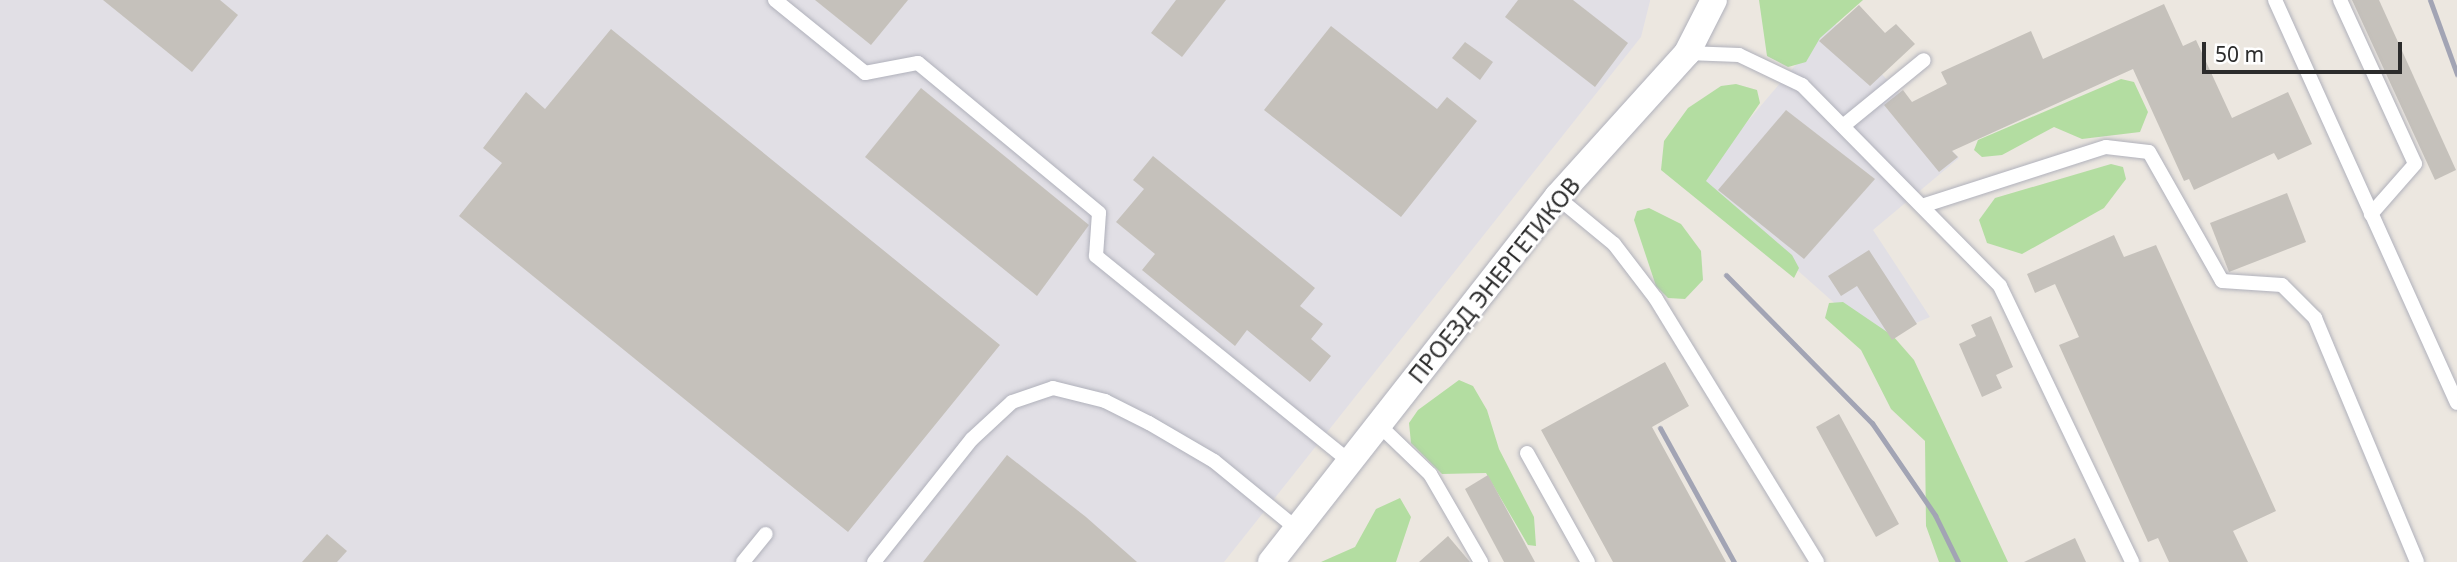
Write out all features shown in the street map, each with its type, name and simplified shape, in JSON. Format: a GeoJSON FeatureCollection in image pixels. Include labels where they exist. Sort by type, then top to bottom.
{"type":"FeatureCollection","features":[{"type":"Feature","properties":{"kind":"street","name":"ПРОЕЗД ЭНЕРГЕТИКОВ"},"geometry":{"type":"LineString","coordinates":[[1271,562],[1557,197],[1687,53],[1709,1]]}},
{"type":"Feature","properties":{"kind":"lane"},"geometry":{"type":"LineString","coordinates":[[775,0],[865,73],[918,63],[1099,213],[1096,256],[1350,462]]}},
{"type":"Feature","properties":{"kind":"lane"},"geometry":{"type":"LineString","coordinates":[[2275,0],[2457,402]]}},
{"type":"Feature","properties":{"kind":"lane"},"geometry":{"type":"LineString","coordinates":[[2340,0],[2415,164],[2371,214]]}},
{"type":"Feature","properties":{"kind":"lane"},"geometry":{"type":"LineString","coordinates":[[1687,53],[1751,61],[1802,85],[1925,205],[2000,286],[2132,562]]}},
{"type":"Feature","properties":{"kind":"lane"},"geometry":{"type":"LineString","coordinates":[[1843,126],[1923,60]]}},
{"type":"Feature","properties":{"kind":"lane"},"geometry":{"type":"LineString","coordinates":[[1925,205],[2106,147],[2150,152],[2222,281],[2282,285],[2315,318],[2417,562]]}},
{"type":"Feature","properties":{"kind":"lane"},"geometry":{"type":"LineString","coordinates":[[1557,197],[1614,244],[1657,299],[1816,562]]}},
{"type":"Feature","properties":{"kind":"lane"},"geometry":{"type":"LineString","coordinates":[[874,562],[972,439],[1012,402],[1053,388],[1105,401],[1149,423],[1213,461],[1297,529]]}},
{"type":"Feature","properties":{"kind":"lane"},"geometry":{"type":"LineString","coordinates":[[1379,425],[1430,474],[1481,562]]}},
{"type":"Feature","properties":{"kind":"lane"},"geometry":{"type":"LineString","coordinates":[[1527,453],[1588,562]]}},
{"type":"Feature","properties":{"kind":"lane"},"geometry":{"type":"LineString","coordinates":[[743,562],[765,534]]}},
{"type":"Feature","properties":{"kind":"shaded area"},"geometry":{"type":"Polygon","coordinates":[[[0,0],[1650,1],[1641,37],[1224,562],[0,562],[0,0]]]}},
{"type":"Feature","properties":{"kind":"shaded area"},"geometry":{"type":"Polygon","coordinates":[[[1833,21],[1959,158],[1873,230],[1930,317],[1876,340],[1697,181],[1833,21]]]}},
{"type":"Feature","properties":{"kind":"green space"},"geometry":{"type":"Polygon","coordinates":[[[1759,0],[1863,0],[1820,38],[1806,62],[1788,67],[1767,56],[1759,0]]]}},
{"type":"Feature","properties":{"kind":"green space"},"geometry":{"type":"Polygon","coordinates":[[[2121,79],[2134,82],[2148,112],[2140,132],[2082,139],[2054,127],[2002,155],[1982,157],[1974,150],[1978,140],[2121,79]]]}},
{"type":"Feature","properties":{"kind":"green space"},"geometry":{"type":"Polygon","coordinates":[[[1736,84],[1757,90],[1760,103],[1706,181],[1792,255],[1799,268],[1794,278],[1661,170],[1664,141],[1688,108],[1721,86],[1736,84]]]}},
{"type":"Feature","properties":{"kind":"green space"},"geometry":{"type":"Polygon","coordinates":[[[2111,164],[2123,167],[2126,179],[2104,208],[2022,254],[1987,243],[1979,220],[1995,198],[2111,164]]]}},
{"type":"Feature","properties":{"kind":"green space"},"geometry":{"type":"Polygon","coordinates":[[[1649,208],[1681,224],[1701,251],[1703,280],[1685,299],[1668,298],[1656,286],[1634,220],[1637,211],[1649,208]]]}},
{"type":"Feature","properties":{"kind":"green space"},"geometry":{"type":"Polygon","coordinates":[[[1843,302],[1893,336],[1914,360],[2008,562],[1939,562],[1926,526],[1925,441],[1891,409],[1861,350],[1825,318],[1829,303],[1843,302]]]}},
{"type":"Feature","properties":{"kind":"green space"},"geometry":{"type":"Polygon","coordinates":[[[1459,380],[1473,386],[1487,410],[1499,449],[1534,517],[1536,546],[1528,545],[1486,473],[1442,474],[1411,443],[1409,423],[1418,410],[1459,380]]]}},
{"type":"Feature","properties":{"kind":"green space"},"geometry":{"type":"Polygon","coordinates":[[[1400,498],[1411,517],[1396,562],[1321,562],[1355,547],[1376,509],[1400,498]]]}},
{"type":"Feature","properties":{"kind":"building"},"geometry":{"type":"Polygon","coordinates":[[[103,0],[220,0],[238,15],[192,72],[103,0]]]}},
{"type":"Feature","properties":{"kind":"building"},"geometry":{"type":"Polygon","coordinates":[[[815,0],[908,0],[871,45],[815,0]]]}},
{"type":"Feature","properties":{"kind":"building"},"geometry":{"type":"Polygon","coordinates":[[[1176,0],[1226,0],[1182,57],[1151,33],[1176,0]]]}},
{"type":"Feature","properties":{"kind":"building"},"geometry":{"type":"Polygon","coordinates":[[[1518,0],[1573,0],[1628,43],[1595,87],[1505,17],[1518,0]]]}},
{"type":"Feature","properties":{"kind":"building"},"geometry":{"type":"Polygon","coordinates":[[[2352,0],[2379,0],[2456,170],[2435,180],[2352,0]]]}},
{"type":"Feature","properties":{"kind":"building"},"geometry":{"type":"Polygon","coordinates":[[[2164,4],[2183,46],[2196,40],[2232,118],[2288,92],[2312,144],[2278,160],[2274,153],[2194,190],[2189,179],[2184,181],[2133,69],[1952,151],[1958,157],[1939,172],[1884,105],[1903,90],[1912,102],[1947,84],[1941,72],[2031,31],[2043,59],[2164,4]]]}},
{"type":"Feature","properties":{"kind":"building"},"geometry":{"type":"Polygon","coordinates":[[[1859,5],[1885,33],[1896,24],[1915,44],[1870,86],[1819,41],[1859,5]]]}},
{"type":"Feature","properties":{"kind":"building"},"geometry":{"type":"Polygon","coordinates":[[[1331,26],[1437,109],[1447,97],[1477,121],[1401,217],[1264,110],[1331,26]]]}},
{"type":"Feature","properties":{"kind":"building"},"geometry":{"type":"Polygon","coordinates":[[[611,29],[1000,345],[848,532],[459,216],[502,163],[483,148],[526,92],[545,109],[611,29]]]}},
{"type":"Feature","properties":{"kind":"building"},"geometry":{"type":"Polygon","coordinates":[[[1465,42],[1493,62],[1480,80],[1452,58],[1465,42]]]}},
{"type":"Feature","properties":{"kind":"building"},"geometry":{"type":"Polygon","coordinates":[[[921,88],[1089,225],[1037,296],[865,157],[921,88]]]}},
{"type":"Feature","properties":{"kind":"building"},"geometry":{"type":"Polygon","coordinates":[[[1786,110],[1875,179],[1804,259],[1718,190],[1786,110]]]}},
{"type":"Feature","properties":{"kind":"building"},"geometry":{"type":"Polygon","coordinates":[[[1153,156],[1315,288],[1300,306],[1323,324],[1311,339],[1331,356],[1310,382],[1247,330],[1235,346],[1142,270],[1155,254],[1116,222],[1144,189],[1133,180],[1153,156]]]}},
{"type":"Feature","properties":{"kind":"building"},"geometry":{"type":"Polygon","coordinates":[[[2287,193],[2306,242],[2229,272],[2210,223],[2287,193]]]}},
{"type":"Feature","properties":{"kind":"building"},"geometry":{"type":"Polygon","coordinates":[[[2114,235],[2124,257],[2156,245],[2276,511],[2233,531],[2248,562],[2169,562],[2158,538],[2148,542],[2059,345],[2079,337],[2055,284],[2035,293],[2027,274],[2114,235]]]}},
{"type":"Feature","properties":{"kind":"building"},"geometry":{"type":"Polygon","coordinates":[[[1869,250],[1917,324],[1892,340],[1857,286],[1841,296],[1828,276],[1869,250]]]}},
{"type":"Feature","properties":{"kind":"building"},"geometry":{"type":"Polygon","coordinates":[[[1991,316],[2013,367],[1996,375],[2002,388],[1982,397],[1959,344],[1976,336],[1971,325],[1991,316]]]}},
{"type":"Feature","properties":{"kind":"building"},"geometry":{"type":"Polygon","coordinates":[[[1665,362],[1689,406],[1652,427],[1726,562],[1613,562],[1541,430],[1665,362]]]}},
{"type":"Feature","properties":{"kind":"building"},"geometry":{"type":"Polygon","coordinates":[[[1839,414],[1899,524],[1876,537],[1816,427],[1839,414]]]}},
{"type":"Feature","properties":{"kind":"building"},"geometry":{"type":"Polygon","coordinates":[[[1007,455],[1086,517],[1137,562],[923,562],[1007,455]]]}},
{"type":"Feature","properties":{"kind":"building"},"geometry":{"type":"Polygon","coordinates":[[[1488,475],[1535,562],[1504,562],[1465,489],[1488,475]]]}},
{"type":"Feature","properties":{"kind":"building"},"geometry":{"type":"Polygon","coordinates":[[[327,534],[347,551],[337,562],[302,562],[327,534]]]}},
{"type":"Feature","properties":{"kind":"building"},"geometry":{"type":"Polygon","coordinates":[[[1448,536],[1470,562],[1419,562],[1448,536]]]}},
{"type":"Feature","properties":{"kind":"building"},"geometry":{"type":"Polygon","coordinates":[[[2075,538],[2086,562],[2024,562],[2075,538]]]}},
{"type":"Feature","properties":{"kind":"railway"},"geometry":{"type":"LineString","coordinates":[[2430,0],[2457,74]]}},
{"type":"Feature","properties":{"kind":"railway"},"geometry":{"type":"LineString","coordinates":[[1726,275],[1872,423],[1935,515],[1958,562]]}},
{"type":"Feature","properties":{"kind":"railway"},"geometry":{"type":"LineString","coordinates":[[1660,428],[1734,562]]}}]}
